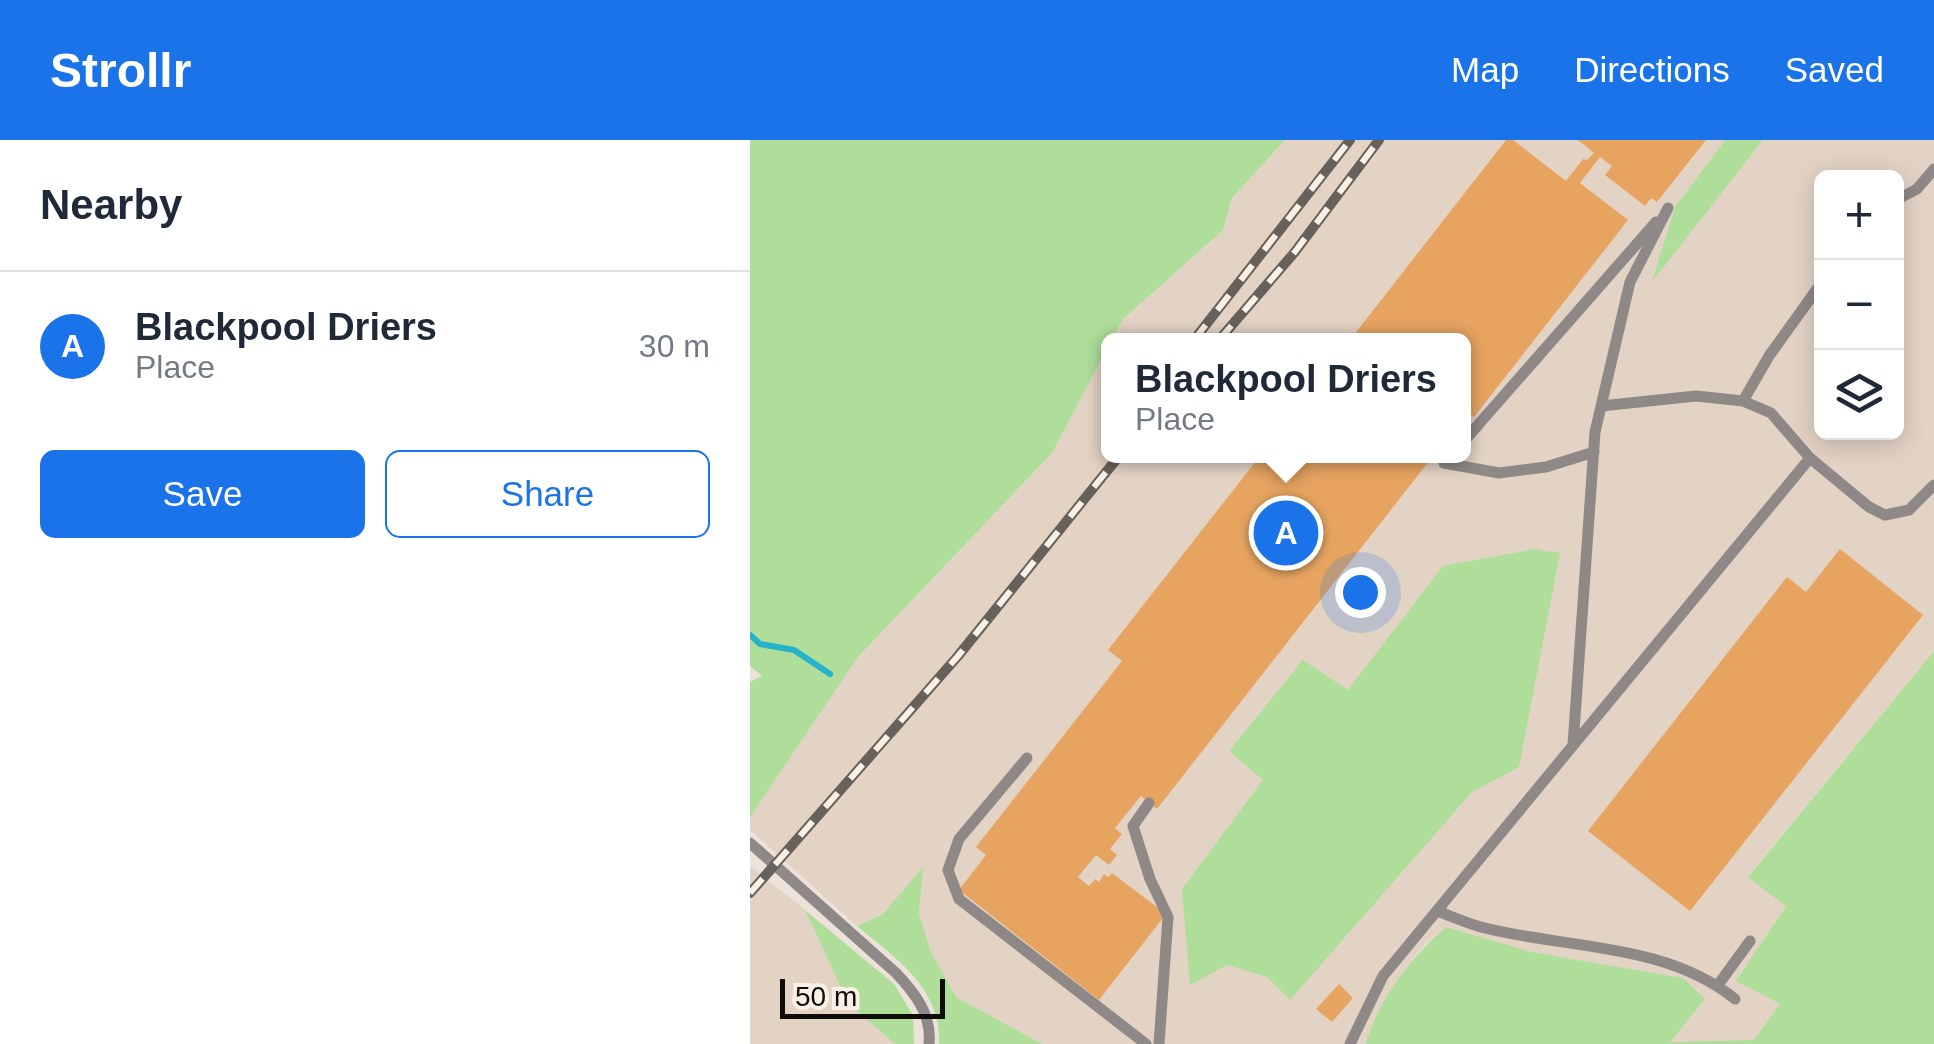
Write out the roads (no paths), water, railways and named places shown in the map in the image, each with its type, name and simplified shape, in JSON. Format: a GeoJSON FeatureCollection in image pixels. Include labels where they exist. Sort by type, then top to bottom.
{"type":"FeatureCollection","features":[{"type":"Feature","properties":{"kind":"lane"},"geometry":{"type":"LineString","coordinates":[[1904,196],[1917,189],[1934,169]]}},
{"type":"Feature","properties":{"kind":"lane"},"geometry":{"type":"LineString","coordinates":[[1471,432],[1668,208],[1630,282],[1601,406],[1594,452],[1574,745]]}},
{"type":"Feature","properties":{"kind":"lane"},"geometry":{"type":"LineString","coordinates":[[1743,401],[1769,356],[1814,293]]}},
{"type":"Feature","properties":{"kind":"lane"},"geometry":{"type":"LineString","coordinates":[[1601,406],[1696,396],[1743,401],[1771,413],[1810,458],[1885,515],[1909,510],[1934,485]]}},
{"type":"Feature","properties":{"kind":"lane"},"geometry":{"type":"LineString","coordinates":[[1444,463],[1499,473],[1546,467],[1594,452]]}},
{"type":"Feature","properties":{"kind":"lane"},"geometry":{"type":"LineString","coordinates":[[1350,1044],[1383,976],[1810,458]]}},
{"type":"Feature","properties":{"kind":"lane"},"geometry":{"type":"LineString","coordinates":[[1027,758],[959,839],[948,870],[959,900],[1146,1044]]}},
{"type":"Feature","properties":{"kind":"lane"},"geometry":{"type":"LineString","coordinates":[[1149,803],[1133,826],[1150,879],[1168,917],[1160,1044]]}},
{"type":"Feature","properties":{"kind":"lane"},"geometry":{"type":"LineString","coordinates":[[750,843],[916,994],[924,1012],[929,1044]]}},
{"type":"Feature","properties":{"kind":"lane"},"geometry":{"type":"LineString","coordinates":[[1437,911],[1480,927],[1644,958],[1718,985],[1735,999]]}},
{"type":"Feature","properties":{"kind":"lane"},"geometry":{"type":"LineString","coordinates":[[1718,985],[1750,941]]}},
{"type":"Feature","properties":{"kind":"waterway"},"geometry":{"type":"LineString","coordinates":[[750,635],[760,644],[794,650],[830,674]]}},
{"type":"Feature","properties":{"kind":"railway"},"geometry":{"type":"LineString","coordinates":[[1199,333],[1350,140]]}},
{"type":"Feature","properties":{"kind":"railway"},"geometry":{"type":"LineString","coordinates":[[1225,333],[1294,253],[1379,140]]}},
{"type":"Feature","properties":{"kind":"railway"},"geometry":{"type":"LineString","coordinates":[[750,893],[958,656],[1113,463]]}},
{"type":"Feature","properties":{"kind":"place","name":"Blackpool Driers"},"geometry":{"type":"Point","coordinates":[1286,533]}}]}
